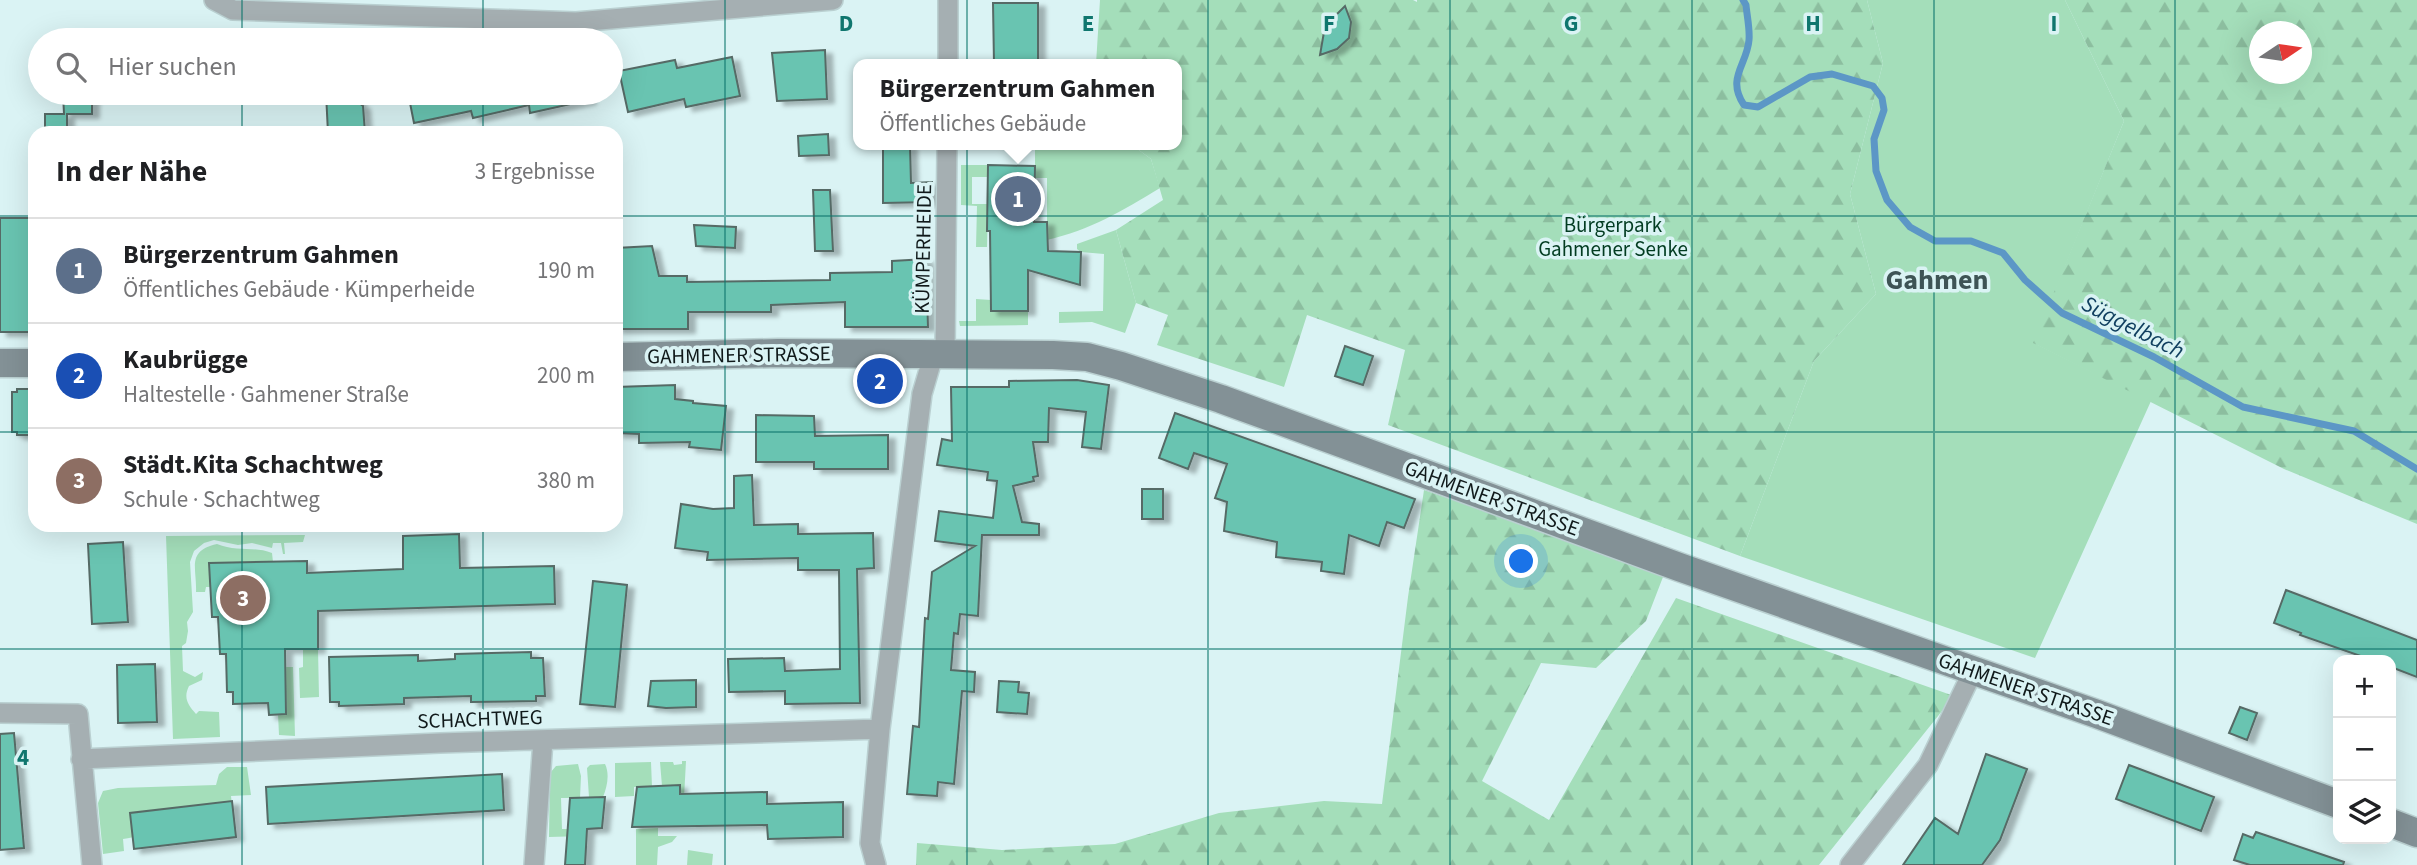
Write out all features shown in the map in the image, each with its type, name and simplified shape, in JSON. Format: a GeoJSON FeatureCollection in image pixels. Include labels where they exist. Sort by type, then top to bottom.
{"type":"FeatureCollection","features":[{"type":"Feature","properties":{"kind":"main road","name":"GAHMENER STRASSE"},"geometry":{"type":"LineString","coordinates":[[623,357],[939,353],[1087,357],[1221,399],[1666,562],[2098,714],[2333,802]]}},
{"type":"Feature","properties":{"kind":"main road"},"geometry":{"type":"LineString","coordinates":[[0,363],[28,363]]}},
{"type":"Feature","properties":{"kind":"main road"},"geometry":{"type":"LineString","coordinates":[[2396,825],[2417,833]]}},
{"type":"Feature","properties":{"kind":"street"},"geometry":{"type":"LineString","coordinates":[[214,0],[233,10],[576,22],[833,0]]}},
{"type":"Feature","properties":{"kind":"street"},"geometry":{"type":"LineString","coordinates":[[947,59],[948,0]]}},
{"type":"Feature","properties":{"kind":"street","name":"KÜMPERHEIDE"},"geometry":{"type":"LineString","coordinates":[[876,865],[870,843],[880,729],[922,394],[939,353],[947,150]]}},
{"type":"Feature","properties":{"kind":"street"},"geometry":{"type":"LineString","coordinates":[[1850,865],[1928,765],[1973,671]]}},
{"type":"Feature","properties":{"kind":"street"},"geometry":{"type":"LineString","coordinates":[[0,713],[78,714],[92,865]]}},
{"type":"Feature","properties":{"kind":"street","name":"SCHACHTWEG"},"geometry":{"type":"LineString","coordinates":[[81,759],[880,729]]}},
{"type":"Feature","properties":{"kind":"street"},"geometry":{"type":"LineString","coordinates":[[534,865],[543,740]]}},
{"type":"Feature","properties":{"kind":"green space","name":"Bürgerpark Gahmener Senke"},"geometry":{"type":"Polygon","coordinates":[[[1100,0],[1867,0],[1883,63],[1850,194],[1876,294],[1814,361],[1740,556],[1388,425],[1405,350],[1307,315],[1284,387],[1157,345],[1168,315],[1136,303],[1116,230],[1163,200],[1151,159],[1139,150],[1182,150],[1182,59],[1096,59],[1100,0]]]}},
{"type":"Feature","properties":{"kind":"green space"},"geometry":{"type":"Polygon","coordinates":[[[1867,0],[2065,0],[2124,121],[2034,343],[2151,401],[2035,658],[1740,556],[1814,361],[1876,294],[1850,194],[1883,63],[1867,0]]]}},
{"type":"Feature","properties":{"kind":"green space"},"geometry":{"type":"Polygon","coordinates":[[[2065,0],[2417,0],[2417,524],[2284,469],[2033,343],[2124,121],[2065,0]]]}},
{"type":"Feature","properties":{"kind":"green space"},"geometry":{"type":"Polygon","coordinates":[[[1035,150],[1139,150],[1151,159],[1160,188],[1092,225],[1047,240],[1047,178],[1035,178],[1035,150]]]}},
{"type":"Feature","properties":{"kind":"green space"},"geometry":{"type":"Polygon","coordinates":[[[961,165],[988,165],[988,177],[972,177],[972,204],[988,204],[987,247],[976,247],[977,206],[961,205],[961,165]]]}},
{"type":"Feature","properties":{"kind":"green space"},"geometry":{"type":"Polygon","coordinates":[[[1116,230],[1136,303],[1125,333],[1092,322],[1059,323],[1059,312],[1103,311],[1104,254],[1081,252],[1077,249],[1077,244],[1116,230]]]}},
{"type":"Feature","properties":{"kind":"green space"},"geometry":{"type":"Polygon","coordinates":[[[976,299],[991,300],[1028,311],[1028,325],[960,326],[959,321],[976,321],[976,299]]]}},
{"type":"Feature","properties":{"kind":"green space"},"geometry":{"type":"Polygon","coordinates":[[[1424,490],[1589,546],[1663,577],[1646,621],[1596,668],[1541,663],[1482,781],[1549,820],[1676,598],[1954,696],[1819,865],[916,865],[917,843],[1002,850],[1115,844],[1219,813],[1324,801],[1382,804],[1424,490]]]}},
{"type":"Feature","properties":{"kind":"green space"},"geometry":{"type":"Polygon","coordinates":[[[305,535],[303,542],[284,543],[285,554],[281,543],[273,543],[272,548],[252,543],[238,545],[214,540],[204,543],[194,551],[190,562],[193,612],[187,622],[186,643],[182,646],[183,671],[195,677],[203,672],[202,680],[189,686],[186,698],[196,714],[199,711],[219,712],[220,737],[173,739],[166,536],[305,535]]]}},
{"type":"Feature","properties":{"kind":"green space"},"geometry":{"type":"Polygon","coordinates":[[[217,544],[272,553],[273,562],[210,563],[211,587],[206,587],[205,592],[196,592],[197,556],[207,547],[217,544]]]}},
{"type":"Feature","properties":{"kind":"green space"},"geometry":{"type":"Polygon","coordinates":[[[303,649],[318,649],[319,697],[300,698],[299,668],[303,667],[303,649]]]}},
{"type":"Feature","properties":{"kind":"green space"},"geometry":{"type":"Polygon","coordinates":[[[285,667],[293,667],[295,736],[279,735],[278,714],[287,714],[285,667]]]}},
{"type":"Feature","properties":{"kind":"green space"},"geometry":{"type":"Polygon","coordinates":[[[682,761],[686,761],[681,818],[680,785],[662,786],[660,762],[673,762],[674,765],[682,764],[682,761]]]}},
{"type":"Feature","properties":{"kind":"green space"},"geometry":{"type":"Polygon","coordinates":[[[651,762],[652,787],[634,787],[634,796],[615,797],[615,763],[651,762]]]}},
{"type":"Feature","properties":{"kind":"green space"},"geometry":{"type":"Polygon","coordinates":[[[578,764],[581,776],[580,798],[561,798],[562,829],[584,829],[584,836],[549,837],[550,773],[556,766],[578,764]]]}},
{"type":"Feature","properties":{"kind":"green space"},"geometry":{"type":"Polygon","coordinates":[[[605,764],[607,780],[603,797],[589,797],[587,768],[590,765],[605,764]]]}},
{"type":"Feature","properties":{"kind":"green space"},"geometry":{"type":"Polygon","coordinates":[[[227,767],[247,767],[251,795],[231,796],[232,805],[213,804],[195,810],[194,805],[184,808],[142,833],[123,839],[124,851],[103,854],[98,803],[103,791],[118,788],[216,785],[219,774],[227,767]]]}},
{"type":"Feature","properties":{"kind":"green space"},"geometry":{"type":"Polygon","coordinates":[[[658,828],[658,836],[677,836],[672,842],[658,847],[657,865],[636,865],[636,829],[658,828]]]}},
{"type":"Feature","properties":{"kind":"green space"},"geometry":{"type":"Polygon","coordinates":[[[688,850],[713,854],[712,865],[687,865],[688,850]]]}},
{"type":"Feature","properties":{"kind":"building"},"geometry":{"type":"Polygon","coordinates":[[[993,3],[1038,3],[1038,59],[994,59],[993,3]]]}},
{"type":"Feature","properties":{"kind":"building"},"geometry":{"type":"Polygon","coordinates":[[[1345,6],[1351,22],[1349,38],[1337,49],[1320,55],[1325,26],[1345,6]]]}},
{"type":"Feature","properties":{"kind":"building"},"geometry":{"type":"Polygon","coordinates":[[[825,50],[827,99],[777,101],[772,53],[825,50]]]}},
{"type":"Feature","properties":{"kind":"building"},"geometry":{"type":"Polygon","coordinates":[[[732,57],[740,96],[686,107],[684,99],[628,112],[623,89],[623,70],[675,60],[677,68],[732,57]]]}},
{"type":"Feature","properties":{"kind":"building"},"geometry":{"type":"Polygon","coordinates":[[[64,105],[92,105],[92,114],[67,114],[67,126],[45,126],[45,114],[64,114],[64,105]]]}},
{"type":"Feature","properties":{"kind":"building"},"geometry":{"type":"Polygon","coordinates":[[[327,105],[363,106],[364,126],[328,126],[327,105]]]}},
{"type":"Feature","properties":{"kind":"building"},"geometry":{"type":"Polygon","coordinates":[[[410,105],[529,105],[473,118],[471,111],[414,123],[410,105]]]}},
{"type":"Feature","properties":{"kind":"building"},"geometry":{"type":"Polygon","coordinates":[[[529,105],[566,105],[530,113],[529,105]]]}},
{"type":"Feature","properties":{"kind":"building"},"geometry":{"type":"Polygon","coordinates":[[[828,134],[829,155],[799,156],[798,136],[828,134]]]}},
{"type":"Feature","properties":{"kind":"building"},"geometry":{"type":"Polygon","coordinates":[[[883,150],[910,150],[911,183],[932,182],[932,202],[883,203],[883,150]]]}},
{"type":"Feature","properties":{"kind":"building"},"geometry":{"type":"Polygon","coordinates":[[[988,165],[1035,166],[1034,222],[1047,222],[1048,251],[1081,252],[1080,285],[1028,270],[1028,311],[991,311],[990,231],[987,231],[988,165]]]}},
{"type":"Feature","properties":{"kind":"building"},"geometry":{"type":"Polygon","coordinates":[[[813,190],[830,190],[833,251],[815,251],[813,190]]]}},
{"type":"Feature","properties":{"kind":"building"},"geometry":{"type":"Polygon","coordinates":[[[0,218],[28,218],[28,332],[0,332],[0,218]]]}},
{"type":"Feature","properties":{"kind":"building"},"geometry":{"type":"Polygon","coordinates":[[[694,225],[736,227],[735,248],[696,246],[694,225]]]}},
{"type":"Feature","properties":{"kind":"building"},"geometry":{"type":"Polygon","coordinates":[[[652,246],[659,276],[687,276],[687,282],[830,280],[830,273],[892,272],[892,261],[926,259],[928,327],[845,327],[845,302],[771,305],[771,312],[688,312],[688,329],[623,329],[623,248],[652,246]]]}},
{"type":"Feature","properties":{"kind":"building"},"geometry":{"type":"Polygon","coordinates":[[[1345,346],[1373,356],[1363,385],[1335,376],[1345,346]]]}},
{"type":"Feature","properties":{"kind":"building"},"geometry":{"type":"Polygon","coordinates":[[[1077,380],[1109,385],[1101,449],[1082,447],[1086,412],[1049,408],[1048,442],[1033,442],[1038,476],[1033,477],[1034,481],[1013,486],[1022,522],[1039,524],[1039,535],[982,535],[978,616],[960,614],[958,634],[954,633],[951,670],[975,672],[974,692],[962,691],[954,784],[938,782],[937,796],[907,794],[913,726],[919,727],[925,618],[928,619],[932,572],[975,546],[935,541],[939,511],[993,518],[997,481],[987,480],[988,472],[937,465],[942,439],[952,441],[951,387],[1009,387],[1009,381],[1077,380]]]}},
{"type":"Feature","properties":{"kind":"building"},"geometry":{"type":"Polygon","coordinates":[[[675,385],[675,399],[726,406],[721,450],[689,447],[690,442],[639,443],[639,434],[623,433],[623,387],[675,385]]]}},
{"type":"Feature","properties":{"kind":"building"},"geometry":{"type":"Polygon","coordinates":[[[17,389],[28,389],[28,435],[12,432],[12,392],[17,392],[17,389]]]}},
{"type":"Feature","properties":{"kind":"building"},"geometry":{"type":"Polygon","coordinates":[[[1175,413],[1415,499],[1404,528],[1387,522],[1379,546],[1349,535],[1344,574],[1321,571],[1322,562],[1276,557],[1277,542],[1224,531],[1227,502],[1215,498],[1227,464],[1194,453],[1188,469],[1159,458],[1175,413]]]}},
{"type":"Feature","properties":{"kind":"building"},"geometry":{"type":"Polygon","coordinates":[[[756,415],[814,416],[815,436],[888,435],[888,469],[814,469],[814,462],[756,462],[756,415]]]}},
{"type":"Feature","properties":{"kind":"building"},"geometry":{"type":"Polygon","coordinates":[[[752,475],[754,525],[798,524],[798,534],[873,533],[874,568],[857,569],[860,703],[785,704],[785,691],[729,692],[728,659],[784,658],[785,671],[840,669],[839,570],[798,570],[798,558],[707,560],[708,552],[675,548],[681,504],[713,509],[734,508],[734,476],[752,475]]]}},
{"type":"Feature","properties":{"kind":"building"},"geometry":{"type":"Polygon","coordinates":[[[1142,489],[1163,489],[1163,519],[1142,519],[1142,489]]]}},
{"type":"Feature","properties":{"kind":"building"},"geometry":{"type":"Polygon","coordinates":[[[459,534],[460,568],[554,566],[555,604],[318,611],[318,649],[285,649],[286,714],[269,715],[268,703],[233,704],[233,692],[227,692],[226,654],[220,654],[218,617],[212,617],[209,563],[307,561],[307,573],[403,569],[403,536],[459,534]]]}},
{"type":"Feature","properties":{"kind":"building"},"geometry":{"type":"Polygon","coordinates":[[[123,542],[128,622],[92,624],[88,544],[123,542]]]}},
{"type":"Feature","properties":{"kind":"building"},"geometry":{"type":"Polygon","coordinates":[[[593,581],[627,585],[615,707],[580,704],[593,581]]]}},
{"type":"Feature","properties":{"kind":"building"},"geometry":{"type":"Polygon","coordinates":[[[2286,590],[2417,640],[2417,677],[2396,669],[2396,655],[2358,655],[2274,623],[2286,590]]]}},
{"type":"Feature","properties":{"kind":"building"},"geometry":{"type":"Polygon","coordinates":[[[531,652],[531,658],[543,658],[545,696],[536,696],[536,701],[471,702],[471,696],[404,698],[404,704],[339,706],[339,702],[330,702],[329,657],[418,655],[418,661],[455,659],[455,654],[531,652]]]}},
{"type":"Feature","properties":{"kind":"building"},"geometry":{"type":"Polygon","coordinates":[[[155,664],[157,722],[118,723],[117,665],[155,664]]]}},
{"type":"Feature","properties":{"kind":"building"},"geometry":{"type":"Polygon","coordinates":[[[696,680],[696,707],[648,706],[651,681],[696,680]]]}},
{"type":"Feature","properties":{"kind":"building"},"geometry":{"type":"Polygon","coordinates":[[[999,681],[1019,682],[1018,692],[1029,693],[1027,714],[997,712],[999,681]]]}},
{"type":"Feature","properties":{"kind":"building"},"geometry":{"type":"Polygon","coordinates":[[[2240,707],[2257,713],[2247,740],[2229,733],[2240,707]]]}},
{"type":"Feature","properties":{"kind":"building"},"geometry":{"type":"Polygon","coordinates":[[[14,733],[24,848],[0,850],[0,734],[14,733]]]}},
{"type":"Feature","properties":{"kind":"building"},"geometry":{"type":"Polygon","coordinates":[[[1986,754],[2027,769],[2000,840],[1982,865],[1903,865],[1935,818],[1958,834],[1986,754]]]}},
{"type":"Feature","properties":{"kind":"building"},"geometry":{"type":"Polygon","coordinates":[[[2129,765],[2214,797],[2201,831],[2116,799],[2129,765]]]}},
{"type":"Feature","properties":{"kind":"building"},"geometry":{"type":"Polygon","coordinates":[[[502,774],[504,810],[268,824],[266,787],[502,774]]]}},
{"type":"Feature","properties":{"kind":"building"},"geometry":{"type":"Polygon","coordinates":[[[680,785],[680,794],[767,792],[767,804],[843,802],[843,837],[768,839],[767,825],[632,827],[637,787],[680,785]]]}},
{"type":"Feature","properties":{"kind":"building"},"geometry":{"type":"Polygon","coordinates":[[[605,797],[602,828],[587,829],[585,865],[565,865],[570,798],[605,797]]]}},
{"type":"Feature","properties":{"kind":"building"},"geometry":{"type":"Polygon","coordinates":[[[232,801],[236,837],[134,849],[130,813],[232,801]]]}},
{"type":"Feature","properties":{"kind":"building"},"geometry":{"type":"Polygon","coordinates":[[[2256,832],[2344,862],[2343,865],[2250,865],[2234,860],[2243,834],[2253,838],[2256,832]]]}},
{"type":"Feature","properties":{"kind":"waterway","name":"Süggelbach"},"geometry":{"type":"LineString","coordinates":[[1743,0],[1746,5],[1749,40],[1737,87],[1744,105],[1758,107],[1810,77],[1832,74],[1873,86],[1882,98],[1884,110],[1874,139],[1876,171],[1887,200],[1910,227],[1935,241],[1971,241],[2003,253],[2025,280],[2062,313],[2154,357],[2243,407],[2354,431],[2417,469]]}},
{"type":"Feature","properties":{"kind":"place","name":"Bürgerzentrum Gahmen"},"geometry":{"type":"Point","coordinates":[1018,199]}},
{"type":"Feature","properties":{"kind":"place","name":"Kaubrügge"},"geometry":{"type":"Point","coordinates":[880,381]}},
{"type":"Feature","properties":{"kind":"place","name":"Städt.Kita Schachtweg"},"geometry":{"type":"Point","coordinates":[243,598]}},
{"type":"Feature","properties":{"kind":"district","name":"Gahmen"},"geometry":{"type":"Point","coordinates":[1937,280]}}]}
